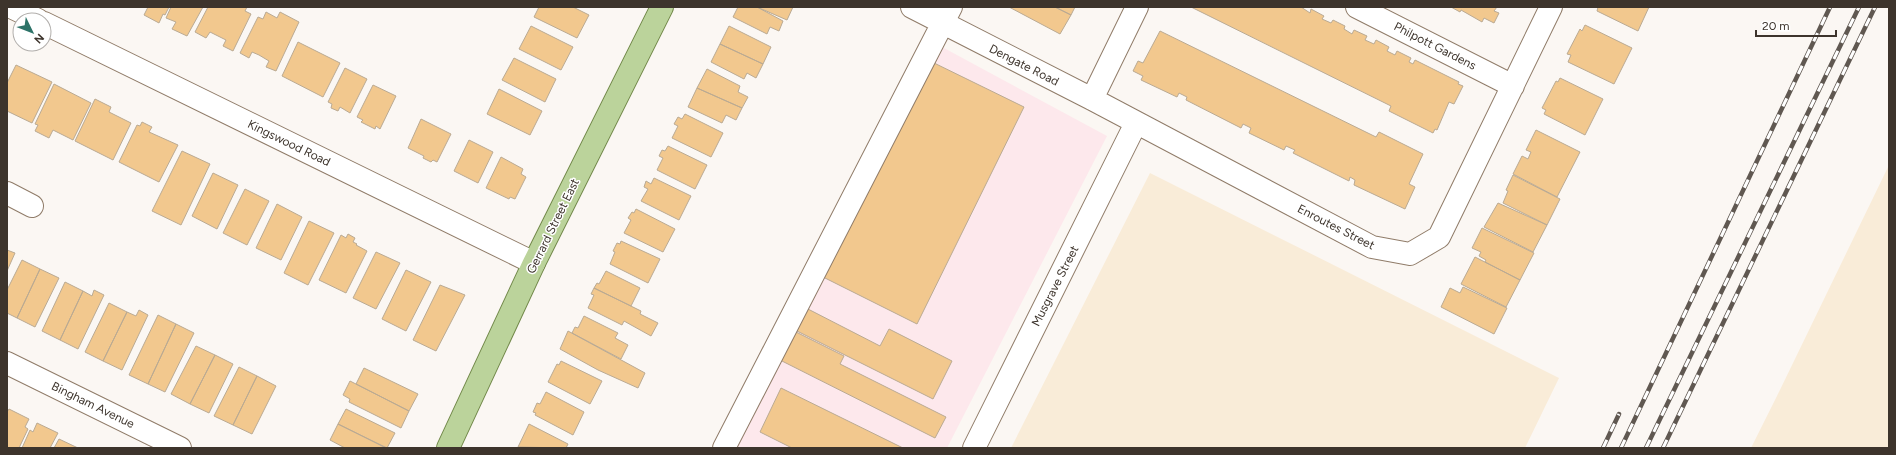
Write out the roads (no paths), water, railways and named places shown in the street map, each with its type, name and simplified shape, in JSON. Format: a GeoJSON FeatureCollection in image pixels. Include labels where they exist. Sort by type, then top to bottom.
{"type":"FeatureCollection","features":[{"type":"Feature","properties":{"kind":"main road","name":"Gerrard Street East"},"geometry":{"type":"LineString","coordinates":[[448,448],[534,263],[662,7]]}},
{"type":"Feature","properties":{"kind":"street"},"geometry":{"type":"LineString","coordinates":[[11,7],[21,12]]}},
{"type":"Feature","properties":{"kind":"street","name":"Dengate Road"},"geometry":{"type":"LineString","coordinates":[[912,7],[947,15],[1136,123]]}},
{"type":"Feature","properties":{"kind":"street"},"geometry":{"type":"LineString","coordinates":[[1092,99],[1137,7]]}},
{"type":"Feature","properties":{"kind":"street","name":"Philpott Gardens"},"geometry":{"type":"LineString","coordinates":[[1357,7],[1513,86]]}},
{"type":"Feature","properties":{"kind":"street","name":"Enroutes Street"},"geometry":{"type":"LineString","coordinates":[[1136,123],[1372,247],[1410,254],[1439,237],[1551,7]]}},
{"type":"Feature","properties":{"kind":"street"},"geometry":{"type":"LineString","coordinates":[[724,448],[947,15]]}},
{"type":"Feature","properties":{"kind":"street","name":"Kingswood Road"},"geometry":{"type":"LineString","coordinates":[[52,27],[534,263]]}},
{"type":"Feature","properties":{"kind":"street","name":"Musgrave Street"},"geometry":{"type":"LineString","coordinates":[[974,448],[1136,123]]}},
{"type":"Feature","properties":{"kind":"street"},"geometry":{"type":"LineString","coordinates":[[7,192],[32,206]]}},
{"type":"Feature","properties":{"kind":"street","name":"Bingham Avenue"},"geometry":{"type":"LineString","coordinates":[[7,363],[180,448]]}},
{"type":"Feature","properties":{"kind":"railway"},"geometry":{"type":"LineString","coordinates":[[1621,448],[1830,7]]}},
{"type":"Feature","properties":{"kind":"railway"},"geometry":{"type":"LineString","coordinates":[[1646,448],[1859,7]]}},
{"type":"Feature","properties":{"kind":"railway"},"geometry":{"type":"LineString","coordinates":[[1663,448],[1875,7]]}},
{"type":"Feature","properties":{"kind":"railway"},"geometry":{"type":"LineString","coordinates":[[1603,448],[1619,414]]}}]}
